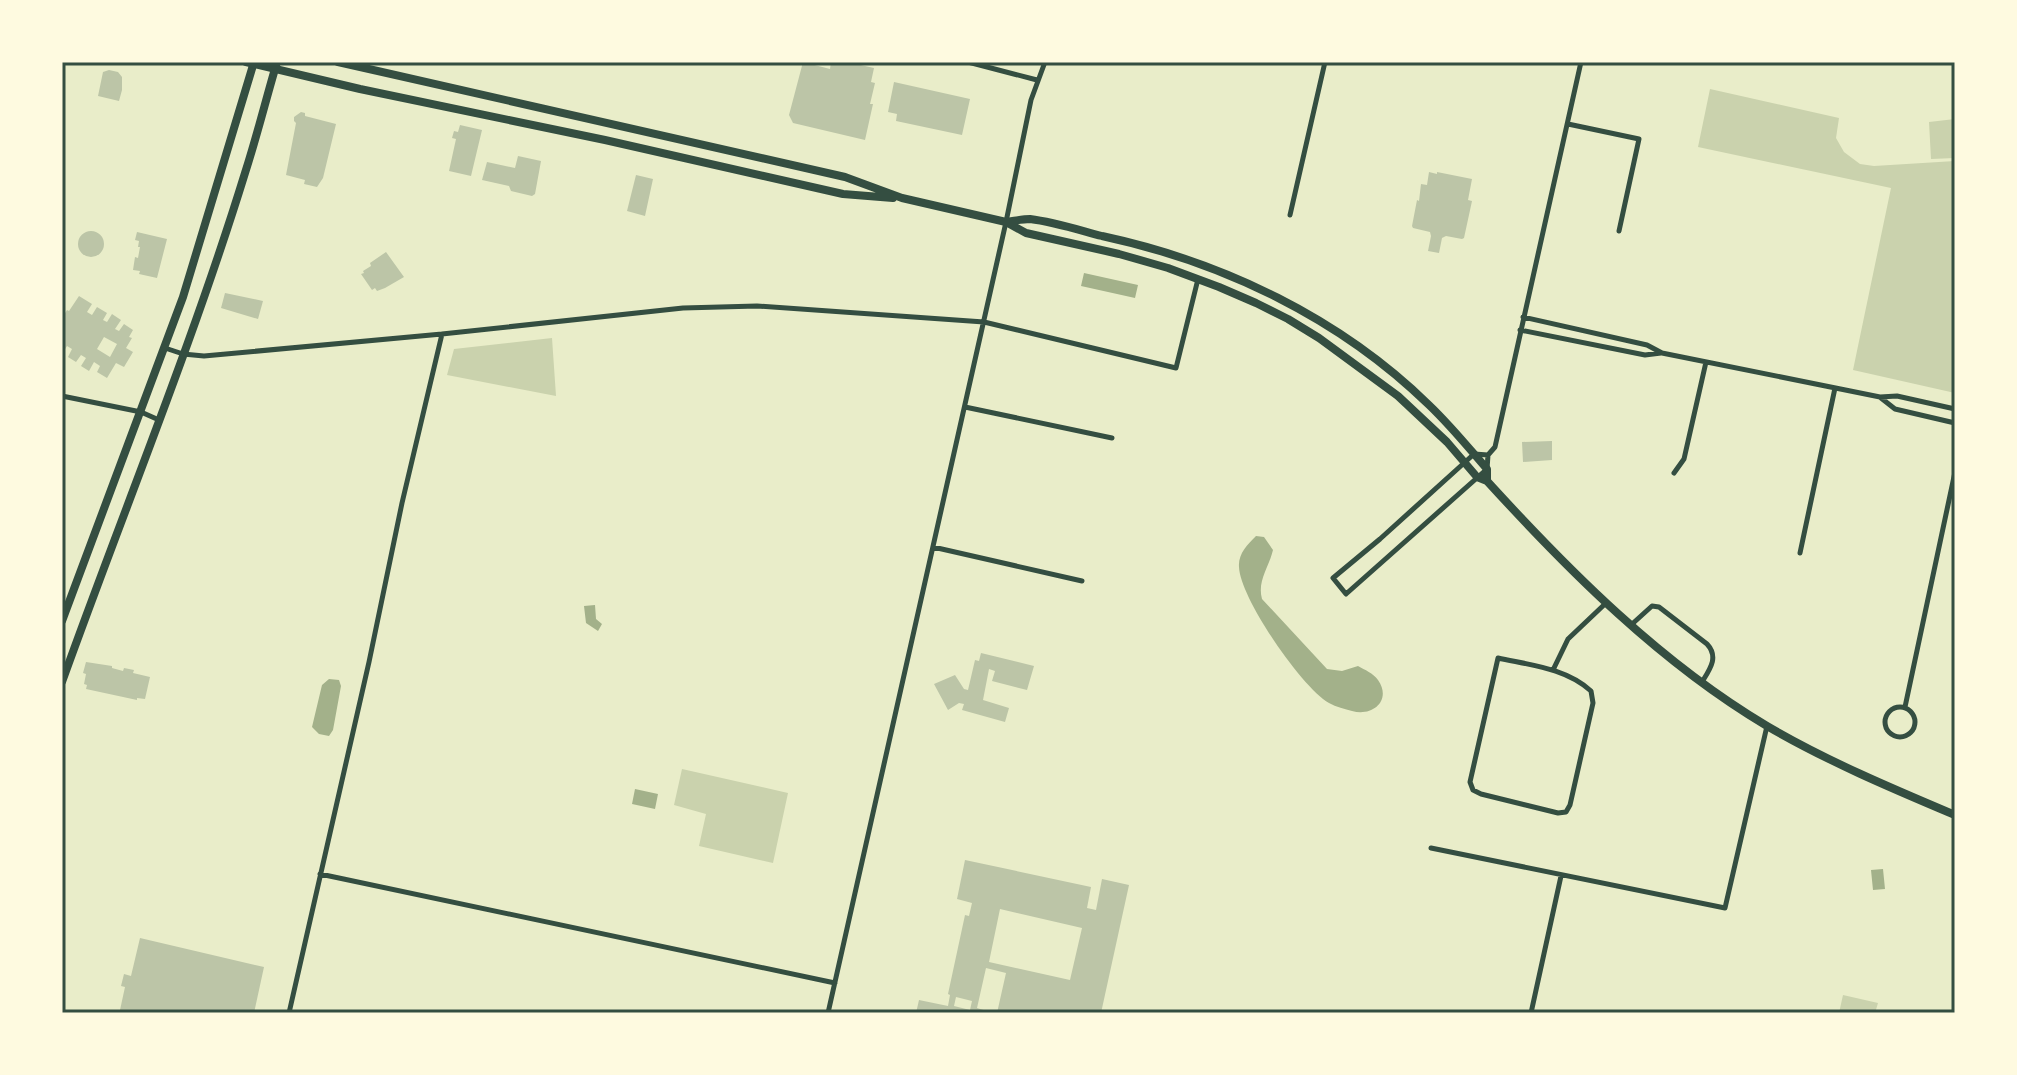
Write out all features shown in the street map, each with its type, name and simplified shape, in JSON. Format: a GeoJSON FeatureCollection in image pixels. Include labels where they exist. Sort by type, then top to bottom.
{"type":"FeatureCollection","features":[{"type":"Feature","properties":{"kind":"main road"},"geometry":{"type":"LineString","coordinates":[[338,62],[845,177],[902,198],[1006,222],[1026,233],[1119,254],[1198,279],[1256,303],[1288,319],[1398,396],[1630,626],[1702,682],[1767,726],[1858,774],[1955,815]]}},
{"type":"Feature","properties":{"kind":"main road"},"geometry":{"type":"LineString","coordinates":[[62,621],[165,348],[251,63],[276,66],[360,89],[843,194],[902,198]]}},
{"type":"Feature","properties":{"kind":"main road"},"geometry":{"type":"LineString","coordinates":[[62,682],[183,354],[240,188],[276,66]]}},
{"type":"Feature","properties":{"kind":"main road"},"geometry":{"type":"LineString","coordinates":[[1006,222],[1028,219],[1113,238],[1195,262],[1297,308],[1366,353],[1429,405],[1487,469],[1487,481]]}},
{"type":"Feature","properties":{"kind":"street"},"geometry":{"type":"LineString","coordinates":[[972,62],[1037,80]]}},
{"type":"Feature","properties":{"kind":"street"},"geometry":{"type":"LineString","coordinates":[[828,1013],[1025,129],[1037,80],[1045,62]]}},
{"type":"Feature","properties":{"kind":"street"},"geometry":{"type":"LineString","coordinates":[[1290,215],[1325,62]]}},
{"type":"Feature","properties":{"kind":"street"},"geometry":{"type":"LineString","coordinates":[[1488,455],[1474,454],[1333,578],[1346,594],[1487,469],[1488,455],[1495,447],[1581,62]]}},
{"type":"Feature","properties":{"kind":"street"},"geometry":{"type":"LineString","coordinates":[[1568,124],[1639,139],[1619,231]]}},
{"type":"Feature","properties":{"kind":"street"},"geometry":{"type":"LineString","coordinates":[[165,348],[204,356],[683,308],[757,306],[984,322],[1176,368],[1198,279]]}},
{"type":"Feature","properties":{"kind":"street"},"geometry":{"type":"LineString","coordinates":[[1523,317],[1647,345],[1662,353],[1955,409]]}},
{"type":"Feature","properties":{"kind":"street"},"geometry":{"type":"LineString","coordinates":[[1520,330],[1645,355],[1662,353]]}},
{"type":"Feature","properties":{"kind":"street"},"geometry":{"type":"LineString","coordinates":[[289,1013],[442,334]]}},
{"type":"Feature","properties":{"kind":"street"},"geometry":{"type":"LineString","coordinates":[[1674,473],[1684,459],[1706,362]]}},
{"type":"Feature","properties":{"kind":"street"},"geometry":{"type":"LineString","coordinates":[[1800,553],[1835,388]]}},
{"type":"Feature","properties":{"kind":"street"},"geometry":{"type":"LineString","coordinates":[[62,396],[141,412],[159,420]]}},
{"type":"Feature","properties":{"kind":"street"},"geometry":{"type":"LineString","coordinates":[[1880,397],[1895,409],[1955,423]]}},
{"type":"Feature","properties":{"kind":"street"},"geometry":{"type":"LineString","coordinates":[[965,407],[1112,438]]}},
{"type":"Feature","properties":{"kind":"street"},"geometry":{"type":"LineString","coordinates":[[1905,707],[1955,472]]}},
{"type":"Feature","properties":{"kind":"street"},"geometry":{"type":"LineString","coordinates":[[933,547],[1082,581]]}},
{"type":"Feature","properties":{"kind":"street"},"geometry":{"type":"LineString","coordinates":[[1553,670],[1568,639],[1606,603]]}},
{"type":"Feature","properties":{"kind":"street"},"geometry":{"type":"LineString","coordinates":[[1630,626],[1652,606],[1659,607],[1707,644],[1714,656],[1702,682]]}},
{"type":"Feature","properties":{"kind":"street"},"geometry":{"type":"LineString","coordinates":[[1498,658],[1553,670],[1579,680],[1591,691],[1593,703],[1566,812],[1558,813],[1473,790],[1470,782],[1498,658]]}},
{"type":"Feature","properties":{"kind":"street"},"geometry":{"type":"LineString","coordinates":[[1905,707],[1912,713],[1914,727],[1903,736],[1893,735],[1887,728],[1886,718],[1895,708],[1905,707]]}},
{"type":"Feature","properties":{"kind":"street"},"geometry":{"type":"LineString","coordinates":[[1431,848],[1725,908],[1767,726]]}},
{"type":"Feature","properties":{"kind":"street"},"geometry":{"type":"LineString","coordinates":[[320,874],[835,983]]}},
{"type":"Feature","properties":{"kind":"street"},"geometry":{"type":"LineString","coordinates":[[1531,1013],[1561,876]]}},
{"type":"Feature","properties":{"kind":"shaded area"},"geometry":{"type":"Polygon","coordinates":[[[1710,89],[1839,118],[1836,138],[1844,152],[1860,164],[1874,166],[1955,161],[1955,393],[1853,370],[1891,188],[1698,147],[1710,89]]]}},
{"type":"Feature","properties":{"kind":"shaded area"},"geometry":{"type":"Polygon","coordinates":[[[1955,119],[1955,158],[1931,159],[1929,122],[1955,119]]]}},
{"type":"Feature","properties":{"kind":"shaded area"},"geometry":{"type":"Polygon","coordinates":[[[1084,273],[1138,285],[1135,298],[1081,286],[1084,273]]]}},
{"type":"Feature","properties":{"kind":"shaded area"},"geometry":{"type":"Polygon","coordinates":[[[552,338],[556,396],[447,375],[454,349],[552,338]]]}},
{"type":"Feature","properties":{"kind":"shaded area"},"geometry":{"type":"Polygon","coordinates":[[[1256,536],[1264,537],[1273,550],[1262,580],[1262,599],[1327,669],[1342,671],[1358,666],[1376,678],[1383,694],[1373,709],[1360,712],[1329,703],[1304,680],[1274,641],[1250,599],[1239,567],[1246,546],[1256,536]]]}},
{"type":"Feature","properties":{"kind":"shaded area"},"geometry":{"type":"Polygon","coordinates":[[[595,605],[596,619],[602,624],[598,631],[586,623],[584,606],[595,605]]]}},
{"type":"Feature","properties":{"kind":"shaded area"},"geometry":{"type":"Polygon","coordinates":[[[329,679],[339,680],[341,686],[333,730],[329,736],[319,734],[312,727],[322,685],[329,679]]]}},
{"type":"Feature","properties":{"kind":"shaded area"},"geometry":{"type":"Polygon","coordinates":[[[682,769],[788,793],[773,863],[699,846],[706,814],[674,805],[682,769]]]}},
{"type":"Feature","properties":{"kind":"shaded area"},"geometry":{"type":"Polygon","coordinates":[[[635,789],[658,794],[655,809],[632,804],[635,789]]]}},
{"type":"Feature","properties":{"kind":"shaded area"},"geometry":{"type":"Polygon","coordinates":[[[1883,869],[1885,889],[1873,890],[1871,870],[1883,869]]]}},
{"type":"Feature","properties":{"kind":"shaded area"},"geometry":{"type":"Polygon","coordinates":[[[1843,995],[1878,1003],[1875,1013],[1839,1013],[1843,995]]]}},
{"type":"Feature","properties":{"kind":"building"},"geometry":{"type":"Polygon","coordinates":[[[803,62],[830,69],[831,62],[874,68],[871,82],[875,83],[870,104],[873,104],[865,140],[793,123],[789,115],[803,62]]]}},
{"type":"Feature","properties":{"kind":"building"},"geometry":{"type":"Polygon","coordinates":[[[103,72],[118,72],[122,77],[119,101],[98,96],[103,72]]]}},
{"type":"Feature","properties":{"kind":"building"},"geometry":{"type":"Polygon","coordinates":[[[894,82],[970,99],[962,135],[896,121],[897,114],[888,112],[894,82]]]}},
{"type":"Feature","properties":{"kind":"building"},"geometry":{"type":"Polygon","coordinates":[[[301,112],[305,116],[336,124],[323,178],[317,187],[286,175],[296,123],[294,117],[301,112]]]}},
{"type":"Feature","properties":{"kind":"building"},"geometry":{"type":"Polygon","coordinates":[[[460,125],[482,130],[471,176],[449,171],[456,139],[452,138],[460,125]]]}},
{"type":"Feature","properties":{"kind":"building"},"geometry":{"type":"Polygon","coordinates":[[[518,156],[541,161],[535,194],[532,196],[511,191],[509,186],[482,180],[487,162],[515,168],[518,156]]]}},
{"type":"Feature","properties":{"kind":"building"},"geometry":{"type":"Polygon","coordinates":[[[1429,172],[1472,179],[1468,200],[1472,201],[1464,238],[1442,238],[1439,253],[1428,251],[1430,232],[1412,226],[1421,184],[1427,185],[1429,172]]]}},
{"type":"Feature","properties":{"kind":"building"},"geometry":{"type":"Polygon","coordinates":[[[636,175],[653,179],[645,216],[627,211],[636,175]]]}},
{"type":"Feature","properties":{"kind":"building"},"geometry":{"type":"Polygon","coordinates":[[[91,231],[100,235],[104,244],[100,253],[91,257],[82,253],[78,244],[82,235],[91,231]]]}},
{"type":"Feature","properties":{"kind":"building"},"geometry":{"type":"Polygon","coordinates":[[[137,232],[167,239],[157,278],[133,270],[140,247],[139,241],[135,240],[137,232]]]}},
{"type":"Feature","properties":{"kind":"building"},"geometry":{"type":"Polygon","coordinates":[[[386,252],[404,277],[385,288],[372,290],[361,274],[386,252]]]}},
{"type":"Feature","properties":{"kind":"building"},"geometry":{"type":"Polygon","coordinates":[[[225,293],[263,301],[258,319],[221,308],[225,293]]]}},
{"type":"Feature","properties":{"kind":"building"},"geometry":{"type":"Polygon","coordinates":[[[79,296],[92,304],[87,312],[92,315],[97,307],[107,313],[103,320],[107,322],[112,314],[121,320],[115,329],[119,331],[124,324],[133,330],[126,348],[133,352],[124,367],[116,363],[107,378],[97,372],[100,366],[94,362],[89,371],[81,366],[86,358],[81,355],[76,362],[68,357],[72,349],[67,346],[62,354],[62,318],[79,296]],[[104,337],[97,349],[110,357],[117,344],[104,337]]]}},
{"type":"Feature","properties":{"kind":"building"},"geometry":{"type":"Polygon","coordinates":[[[1552,441],[1552,460],[1523,462],[1522,442],[1552,441]]]}},
{"type":"Feature","properties":{"kind":"building"},"geometry":{"type":"Polygon","coordinates":[[[981,653],[1034,666],[1027,690],[992,681],[995,671],[989,669],[983,700],[1009,708],[1005,722],[962,710],[964,704],[959,703],[948,710],[934,684],[955,675],[968,690],[975,660],[979,661],[981,653]]]}},
{"type":"Feature","properties":{"kind":"building"},"geometry":{"type":"Polygon","coordinates":[[[86,662],[123,671],[124,668],[134,670],[133,673],[150,677],[145,699],[86,689],[86,674],[83,673],[86,662]]]}},
{"type":"Feature","properties":{"kind":"building"},"geometry":{"type":"Polygon","coordinates":[[[965,860],[1091,887],[1087,908],[1096,910],[1102,879],[1129,885],[1101,1013],[997,1013],[1006,973],[986,968],[977,1008],[993,1013],[916,1013],[919,1000],[948,1006],[965,915],[969,916],[972,903],[957,899],[965,860]],[[1000,909],[989,962],[1070,980],[1082,928],[1000,909]],[[956,997],[954,1006],[970,1010],[972,1001],[956,997]]]}},
{"type":"Feature","properties":{"kind":"building"},"geometry":{"type":"Polygon","coordinates":[[[140,938],[264,967],[254,1013],[132,1013],[120,1010],[125,987],[121,986],[124,974],[131,976],[140,938]]]}}]}
